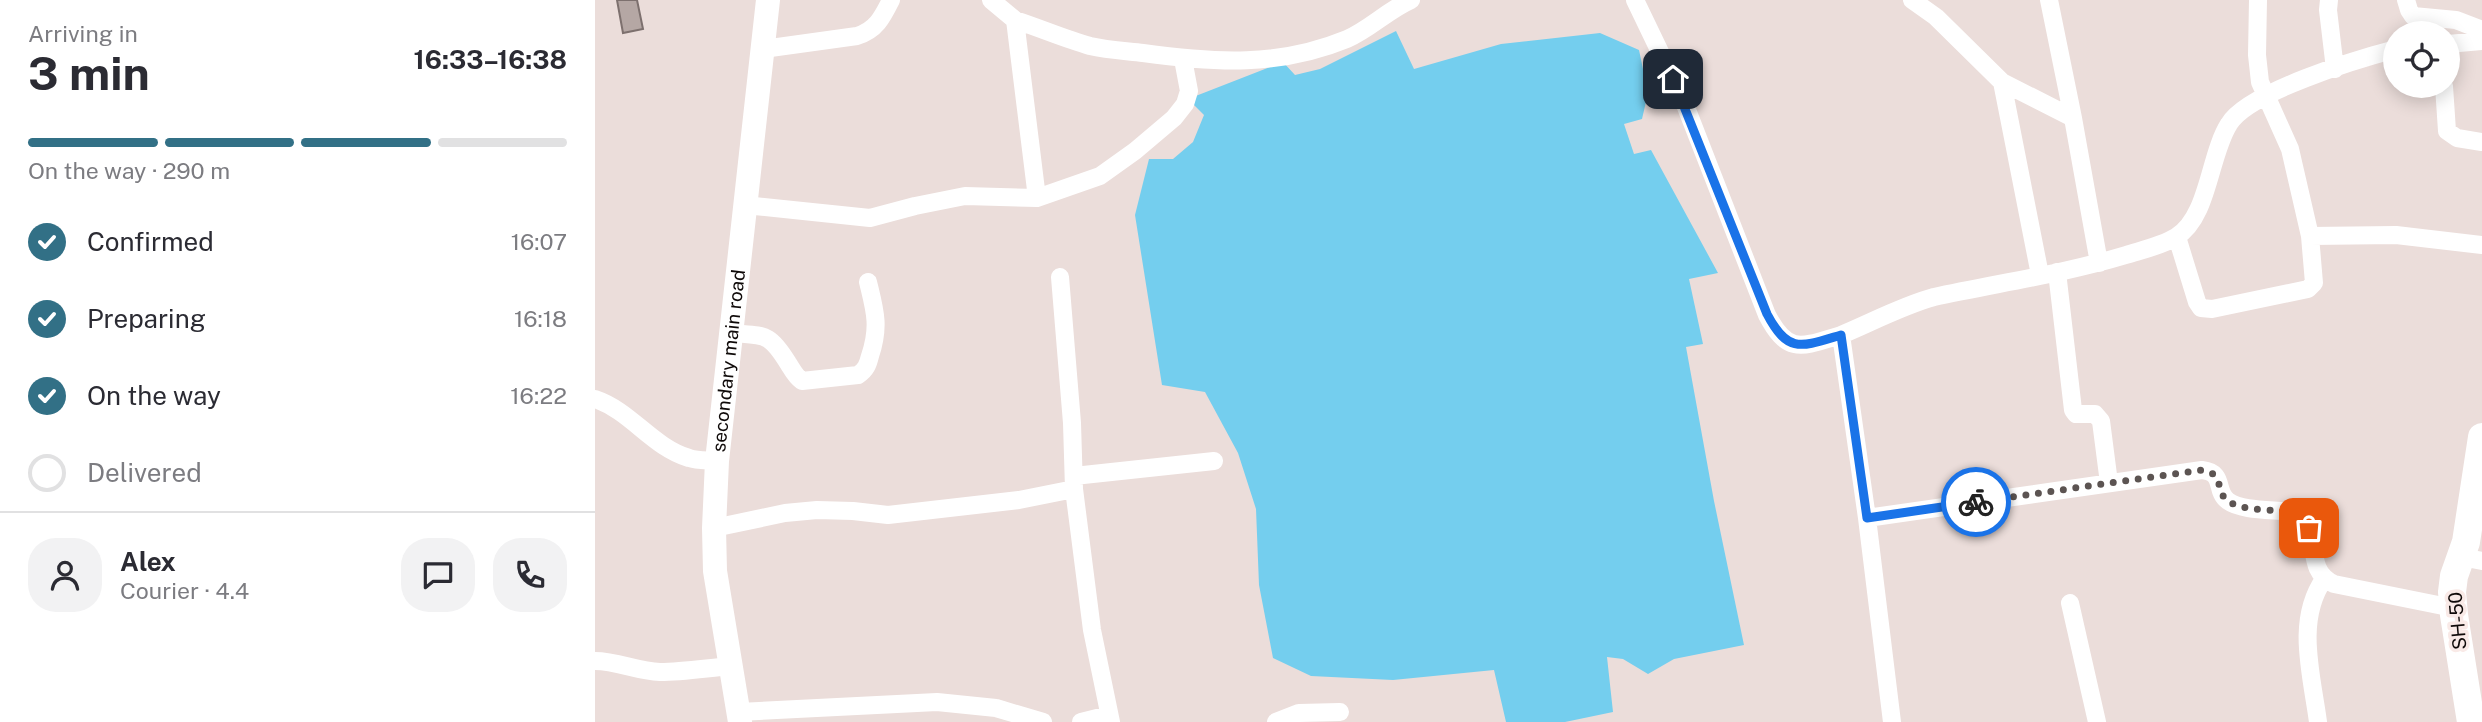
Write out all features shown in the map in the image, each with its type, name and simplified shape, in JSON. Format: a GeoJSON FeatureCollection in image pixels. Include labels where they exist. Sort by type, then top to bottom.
{"type":"FeatureCollection","features":[{"type":"Feature","properties":{"kind":"main road","name":"secondary main road"},"geometry":{"type":"LineString","coordinates":[[739,717],[715,571],[714,528],[717,461],[768,0]]}},
{"type":"Feature","properties":{"kind":"main road","name":"SH-50"},"geometry":{"type":"LineString","coordinates":[[2471,722],[2453,608],[2454,576],[2471,559],[2466,542],[2482,437]]}},
{"type":"Feature","properties":{"kind":"street"},"geometry":{"type":"LineString","coordinates":[[763,48],[826,41],[869,32],[883,16],[891,0]]}},
{"type":"Feature","properties":{"kind":"street"},"geometry":{"type":"LineString","coordinates":[[991,0],[1014,20],[1091,46],[1224,62],[1250,62],[1317,50],[1350,38],[1399,5],[1411,0]]}},
{"type":"Feature","properties":{"kind":"street"},"geometry":{"type":"LineString","coordinates":[[1635,0],[1684,102],[1767,314],[1783,340],[1792,344],[1818,342],[1841,335],[1930,298],[2098,263],[2177,237],[2189,225],[2198,208],[2223,134],[2239,111],[2265,94],[2383,53]]}},
{"type":"Feature","properties":{"kind":"street"},"geometry":{"type":"LineString","coordinates":[[1912,0],[1936,17],[2002,82],[2073,118]]}},
{"type":"Feature","properties":{"kind":"street"},"geometry":{"type":"LineString","coordinates":[[2049,0],[2098,263]]}},
{"type":"Feature","properties":{"kind":"street"},"geometry":{"type":"LineString","coordinates":[[2177,237],[2201,308],[2310,288],[2314,280],[2310,236],[2290,149],[2265,94],[2258,69],[2258,0]]}},
{"type":"Feature","properties":{"kind":"street"},"geometry":{"type":"LineString","coordinates":[[2329,0],[2335,69]]}},
{"type":"Feature","properties":{"kind":"street"},"geometry":{"type":"LineString","coordinates":[[2406,0],[2413,16],[2456,20],[2482,30]]}},
{"type":"Feature","properties":{"kind":"street"},"geometry":{"type":"LineString","coordinates":[[1014,20],[1037,198]]}},
{"type":"Feature","properties":{"kind":"street"},"geometry":{"type":"LineString","coordinates":[[2460,43],[2482,41]]}},
{"type":"Feature","properties":{"kind":"street"},"geometry":{"type":"LineString","coordinates":[[745,205],[870,218],[965,196],[1037,198],[1100,176],[1174,118],[1185,104],[1189,91],[1183,59]]}},
{"type":"Feature","properties":{"kind":"street"},"geometry":{"type":"LineString","coordinates":[[2002,82],[2048,273],[2073,410],[2076,414],[2095,414],[2101,421],[2109,483]]}},
{"type":"Feature","properties":{"kind":"street"},"geometry":{"type":"LineString","coordinates":[[2445,98],[2447,131],[2457,138],[2482,142]]}},
{"type":"Feature","properties":{"kind":"street"},"geometry":{"type":"LineString","coordinates":[[2310,236],[2396,235],[2482,245]]}},
{"type":"Feature","properties":{"kind":"street"},"geometry":{"type":"LineString","coordinates":[[1060,277],[1074,483],[1092,630],[1110,719],[1081,722]]}},
{"type":"Feature","properties":{"kind":"street"},"geometry":{"type":"LineString","coordinates":[[731,332],[762,336],[773,341],[802,381],[858,375],[865,369],[876,336],[877,322],[868,282]]}},
{"type":"Feature","properties":{"kind":"street"},"geometry":{"type":"LineString","coordinates":[[1841,335],[1892,722]]}},
{"type":"Feature","properties":{"kind":"street"},"geometry":{"type":"LineString","coordinates":[[595,398],[622,411],[653,439],[678,454],[692,459],[717,461]]}},
{"type":"Feature","properties":{"kind":"street"},"geometry":{"type":"LineString","coordinates":[[714,528],[785,513],[817,510],[900,514],[1019,500],[1074,483],[1215,461]]}},
{"type":"Feature","properties":{"kind":"street"},"geometry":{"type":"LineString","coordinates":[[1867,518],[2210,471],[2218,480],[2222,496],[2229,503],[2298,513],[2305,518],[2316,563],[2323,579],[2334,584],[2453,608]]}},
{"type":"Feature","properties":{"kind":"street"},"geometry":{"type":"LineString","coordinates":[[2318,722],[2308,635],[2309,607],[2323,579]]}},
{"type":"Feature","properties":{"kind":"street"},"geometry":{"type":"LineString","coordinates":[[2070,603],[2097,722]]}},
{"type":"Feature","properties":{"kind":"street"},"geometry":{"type":"LineString","coordinates":[[595,661],[660,672],[731,666]]}},
{"type":"Feature","properties":{"kind":"street"},"geometry":{"type":"LineString","coordinates":[[739,717],[873,713],[937,702],[976,704],[1043,722]]}},
{"type":"Feature","properties":{"kind":"street"},"geometry":{"type":"LineString","coordinates":[[1276,722],[1299,713],[1340,712]]}},
{"type":"Feature","properties":{"kind":"water"},"geometry":{"type":"Polygon","coordinates":[[[1396,31],[1414,69],[1501,44],[1600,33],[1639,50],[1648,93],[1642,119],[1624,124],[1634,154],[1651,150],[1718,273],[1689,279],[1703,344],[1686,347],[1744,645],[1674,659],[1648,674],[1623,659],[1607,657],[1613,712],[1565,722],[1506,722],[1494,670],[1393,680],[1311,676],[1273,658],[1259,585],[1256,509],[1238,453],[1205,392],[1162,385],[1135,215],[1149,159],[1173,159],[1193,142],[1204,115],[1188,99],[1283,62],[1295,75],[1320,69],[1396,31]]]}},
{"type":"Feature","properties":{"kind":"building"},"geometry":{"type":"Polygon","coordinates":[[[617,0],[637,0],[643,29],[623,33],[617,0]]]}},
{"type":"Feature","properties":{"kind":"way so far"},"geometry":{"type":"LineString","coordinates":[[1976,502],[2202,470],[2214,474],[2222,496],[2229,503],[2298,513],[2305,518],[2309,528]]}},
{"type":"Feature","properties":{"kind":"route"},"geometry":{"type":"LineString","coordinates":[[1673,79],[1776,331],[1783,340],[1792,344],[1818,342],[1841,335],[1867,518],[1976,502]]}}]}
